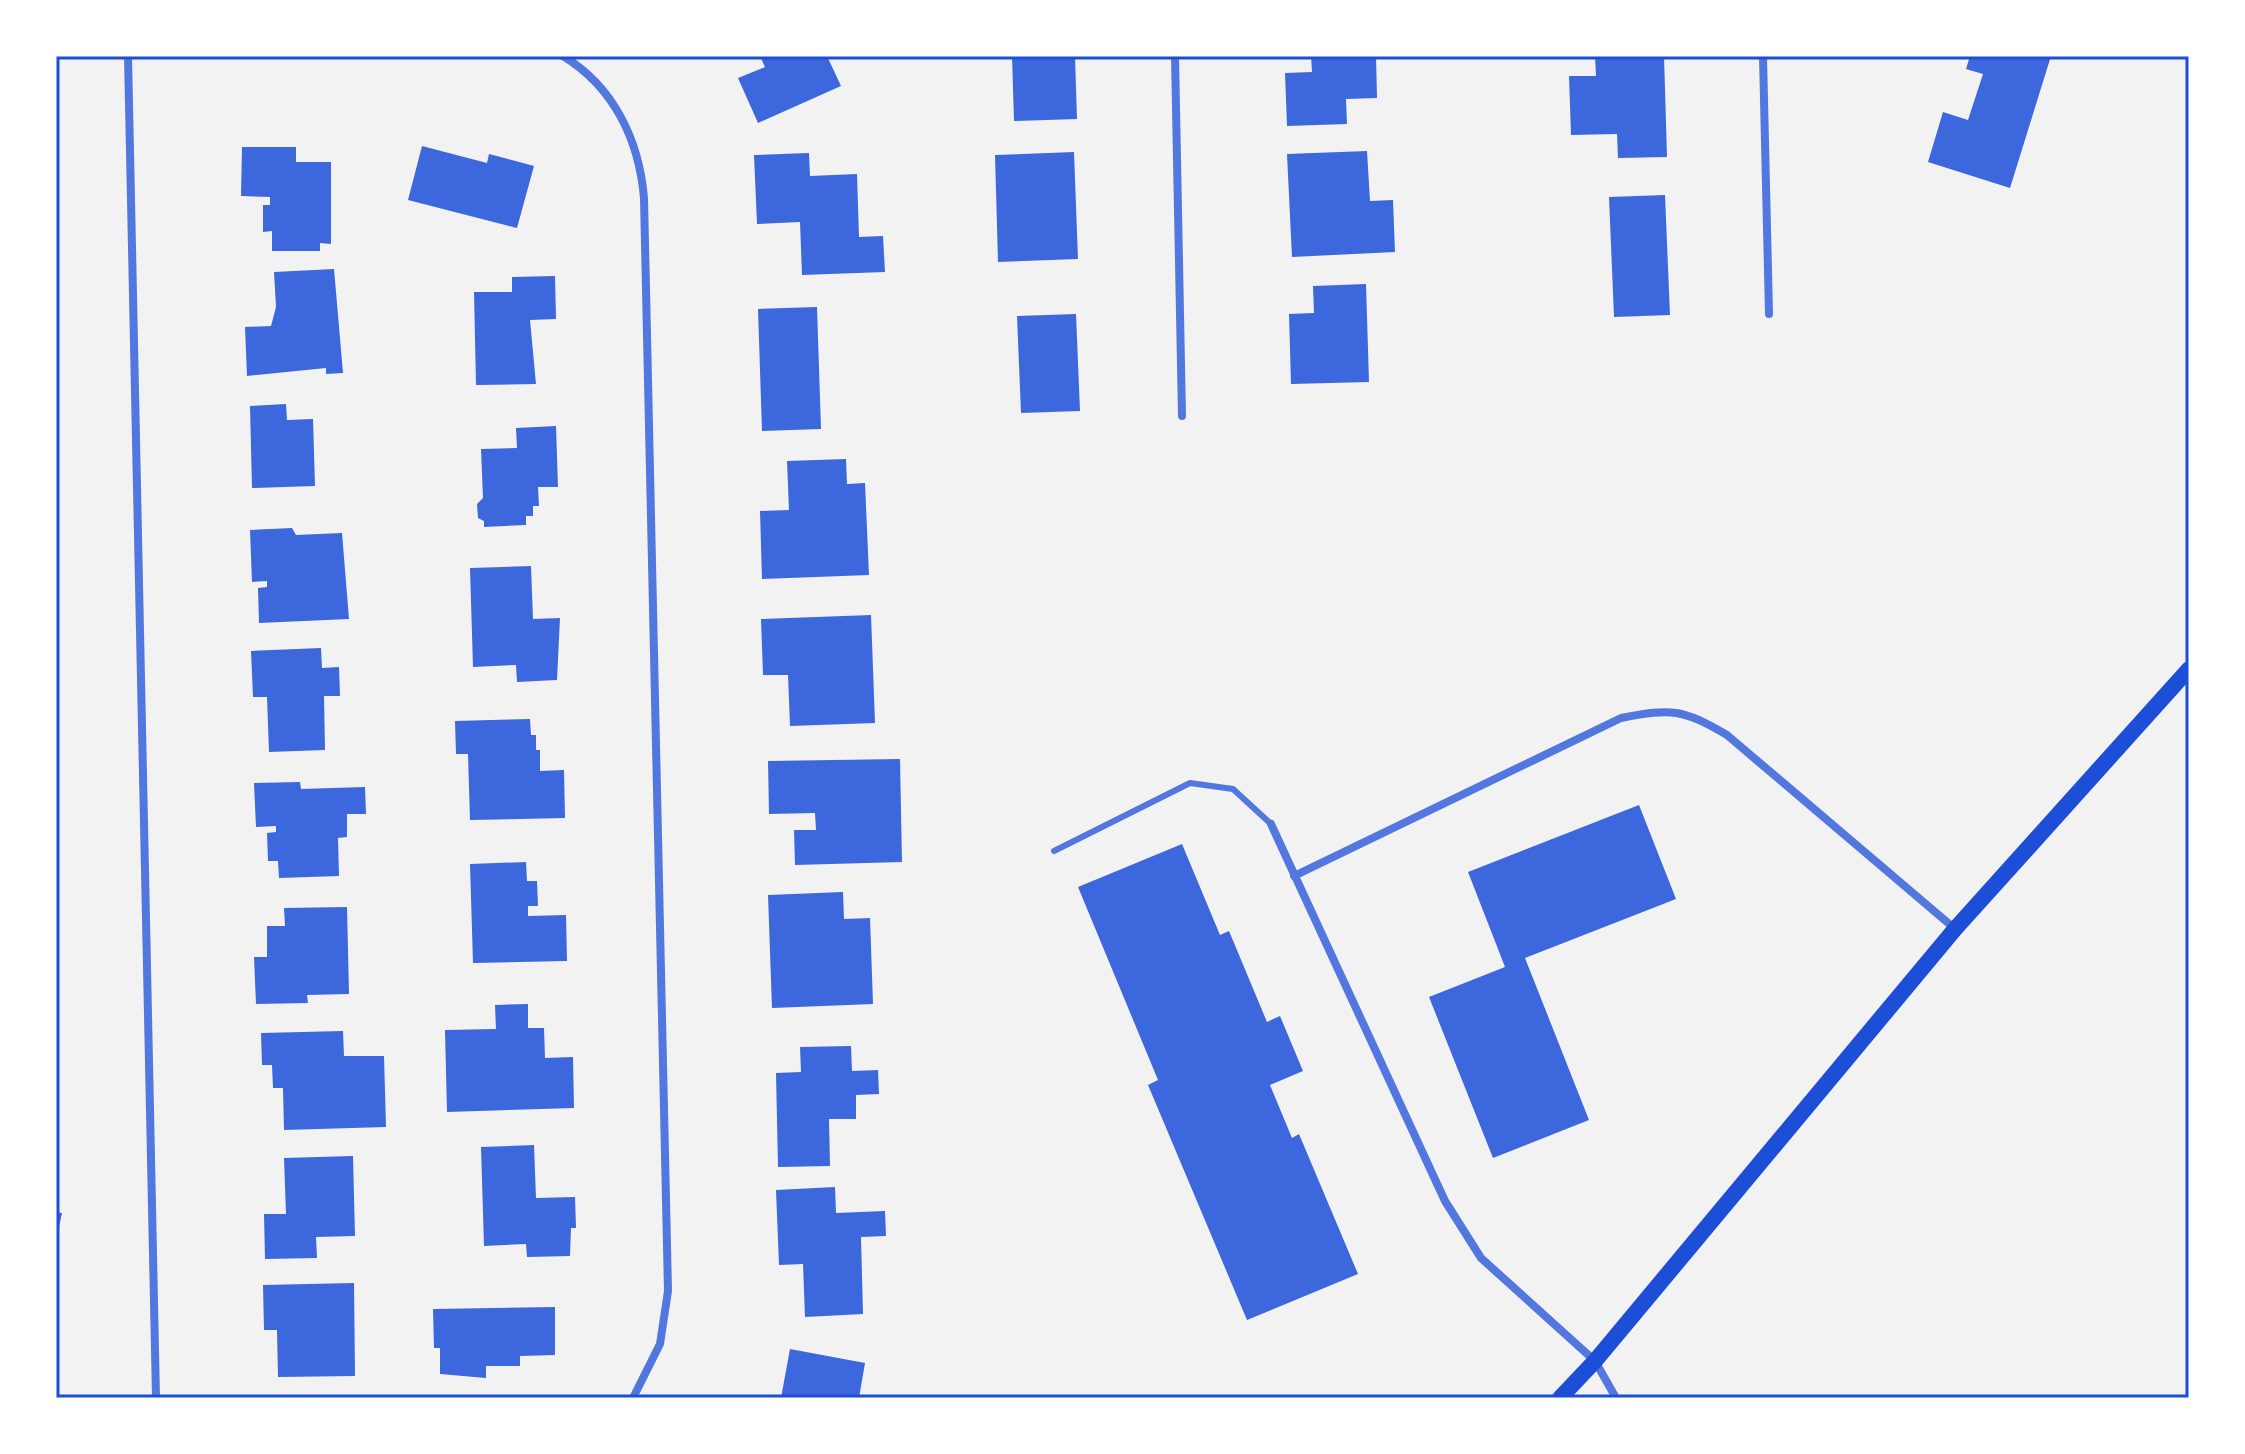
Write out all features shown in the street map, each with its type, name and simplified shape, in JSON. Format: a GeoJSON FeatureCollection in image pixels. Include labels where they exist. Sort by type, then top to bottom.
{"type":"FeatureCollection","features":[{"type":"Feature","properties":{"kind":"main road"},"geometry":{"type":"LineString","coordinates":[[1560,1398],[1595,1361],[1955,929],[2189,669]]}},
{"type":"Feature","properties":{"kind":"street"},"geometry":{"type":"LineString","coordinates":[[128,56],[156,1398]]}},
{"type":"Feature","properties":{"kind":"street"},"geometry":{"type":"LineString","coordinates":[[563,56],[598,84],[620,113],[640,162],[644,198],[668,1291],[660,1344],[633,1398]]}},
{"type":"Feature","properties":{"kind":"street"},"geometry":{"type":"LineString","coordinates":[[1175,56],[1182,416]]}},
{"type":"Feature","properties":{"kind":"street"},"geometry":{"type":"LineString","coordinates":[[1763,56],[1769,314]]}},
{"type":"Feature","properties":{"kind":"street"},"geometry":{"type":"LineString","coordinates":[[1294,876],[1621,718],[1656,711],[1688,712],[1727,735],[1955,929]]}},
{"type":"Feature","properties":{"kind":"street"},"geometry":{"type":"LineString","coordinates":[[1271,824],[1452,1213],[1481,1258],[1595,1361],[1616,1398]]}},
{"type":"Feature","properties":{"kind":"lane"},"geometry":{"type":"LineString","coordinates":[[1054,851],[1190,783],[1233,789],[1271,824]]}},
{"type":"Feature","properties":{"kind":"building"},"geometry":{"type":"Polygon","coordinates":[[[760,56],[827,56],[841,86],[758,123],[738,78],[765,67],[760,56]]]}},
{"type":"Feature","properties":{"kind":"building"},"geometry":{"type":"Polygon","coordinates":[[[1012,56],[1075,56],[1077,119],[1014,121],[1012,56]]]}},
{"type":"Feature","properties":{"kind":"building"},"geometry":{"type":"Polygon","coordinates":[[[1311,56],[1376,56],[1377,98],[1346,99],[1347,124],[1287,126],[1285,73],[1312,72],[1311,56]]]}},
{"type":"Feature","properties":{"kind":"building"},"geometry":{"type":"Polygon","coordinates":[[[1595,56],[1664,56],[1667,157],[1618,158],[1617,134],[1571,135],[1569,76],[1596,76],[1595,56]]]}},
{"type":"Feature","properties":{"kind":"building"},"geometry":{"type":"Polygon","coordinates":[[[1970,56],[2051,56],[2010,188],[1928,162],[1943,112],[1968,120],[1983,74],[1966,69],[1970,56]]]}},
{"type":"Feature","properties":{"kind":"building"},"geometry":{"type":"Polygon","coordinates":[[[422,146],[487,163],[489,154],[534,166],[517,228],[408,200],[422,146]]]}},
{"type":"Feature","properties":{"kind":"building"},"geometry":{"type":"Polygon","coordinates":[[[242,147],[296,147],[296,162],[331,162],[331,244],[320,243],[320,251],[272,251],[272,231],[263,232],[263,205],[270,205],[270,197],[241,196],[242,147]]]}},
{"type":"Feature","properties":{"kind":"building"},"geometry":{"type":"Polygon","coordinates":[[[1367,151],[1370,201],[1393,200],[1395,252],[1292,257],[1287,154],[1367,151]]]}},
{"type":"Feature","properties":{"kind":"building"},"geometry":{"type":"Polygon","coordinates":[[[1074,152],[1078,259],[998,262],[995,155],[1074,152]]]}},
{"type":"Feature","properties":{"kind":"building"},"geometry":{"type":"Polygon","coordinates":[[[809,153],[810,176],[857,174],[859,237],[883,236],[885,272],[802,275],[800,222],[757,224],[754,155],[809,153]]]}},
{"type":"Feature","properties":{"kind":"building"},"geometry":{"type":"Polygon","coordinates":[[[1665,195],[1670,315],[1614,317],[1609,197],[1665,195]]]}},
{"type":"Feature","properties":{"kind":"building"},"geometry":{"type":"Polygon","coordinates":[[[334,269],[343,373],[326,374],[326,368],[247,376],[245,327],[271,326],[276,307],[274,272],[334,269]]]}},
{"type":"Feature","properties":{"kind":"building"},"geometry":{"type":"Polygon","coordinates":[[[555,276],[556,319],[530,320],[536,384],[476,385],[474,292],[512,292],[512,277],[555,276]]]}},
{"type":"Feature","properties":{"kind":"building"},"geometry":{"type":"Polygon","coordinates":[[[1366,284],[1369,382],[1291,384],[1289,314],[1314,313],[1313,286],[1366,284]]]}},
{"type":"Feature","properties":{"kind":"building"},"geometry":{"type":"Polygon","coordinates":[[[817,307],[821,429],[762,431],[758,309],[817,307]]]}},
{"type":"Feature","properties":{"kind":"building"},"geometry":{"type":"Polygon","coordinates":[[[1076,314],[1080,411],[1021,413],[1017,316],[1076,314]]]}},
{"type":"Feature","properties":{"kind":"building"},"geometry":{"type":"Polygon","coordinates":[[[286,404],[287,420],[313,419],[315,486],[252,488],[250,406],[286,404]]]}},
{"type":"Feature","properties":{"kind":"building"},"geometry":{"type":"Polygon","coordinates":[[[556,426],[558,487],[538,487],[539,506],[533,506],[533,516],[526,516],[526,525],[484,527],[484,521],[478,518],[477,504],[483,498],[481,449],[517,448],[516,428],[556,426]]]}},
{"type":"Feature","properties":{"kind":"building"},"geometry":{"type":"Polygon","coordinates":[[[846,459],[847,484],[865,483],[869,575],[762,579],[760,511],[789,510],[787,461],[846,459]]]}},
{"type":"Feature","properties":{"kind":"building"},"geometry":{"type":"Polygon","coordinates":[[[292,528],[296,535],[342,533],[349,619],[259,623],[258,588],[267,587],[267,581],[252,582],[250,530],[292,528]]]}},
{"type":"Feature","properties":{"kind":"building"},"geometry":{"type":"Polygon","coordinates":[[[531,566],[533,619],[560,618],[557,680],[517,682],[516,665],[473,667],[470,568],[531,566]]]}},
{"type":"Feature","properties":{"kind":"building"},"geometry":{"type":"Polygon","coordinates":[[[871,615],[875,723],[790,726],[788,675],[763,675],[761,619],[871,615]]]}},
{"type":"Feature","properties":{"kind":"building"},"geometry":{"type":"Polygon","coordinates":[[[321,648],[322,668],[339,667],[340,696],[324,696],[325,750],[269,752],[267,697],[253,697],[251,651],[321,648]]]}},
{"type":"Feature","properties":{"kind":"building"},"geometry":{"type":"Polygon","coordinates":[[[530,719],[531,735],[536,735],[536,750],[540,750],[540,771],[564,770],[565,818],[470,820],[468,754],[456,754],[455,721],[530,719]]]}},
{"type":"Feature","properties":{"kind":"building"},"geometry":{"type":"Polygon","coordinates":[[[900,759],[902,862],[795,865],[794,830],[816,830],[815,813],[769,814],[768,761],[900,759]]]}},
{"type":"Feature","properties":{"kind":"building"},"geometry":{"type":"Polygon","coordinates":[[[300,782],[301,789],[365,787],[366,814],[347,814],[347,837],[338,838],[339,876],[279,878],[278,861],[268,861],[267,833],[276,832],[276,826],[256,827],[254,783],[300,782]]]}},
{"type":"Feature","properties":{"kind":"building"},"geometry":{"type":"Polygon","coordinates":[[[1639,805],[1676,899],[1525,958],[1589,1120],[1493,1158],[1429,997],[1505,967],[1468,872],[1639,805]]]}},
{"type":"Feature","properties":{"kind":"building"},"geometry":{"type":"Polygon","coordinates":[[[1182,844],[1220,935],[1229,931],[1267,1022],[1280,1016],[1303,1071],[1270,1085],[1292,1138],[1299,1134],[1358,1274],[1247,1320],[1148,1085],[1158,1080],[1078,887],[1182,844]]]}},
{"type":"Feature","properties":{"kind":"building"},"geometry":{"type":"Polygon","coordinates":[[[526,862],[527,881],[537,881],[538,906],[528,906],[528,916],[566,915],[567,961],[473,963],[470,864],[526,862]]]}},
{"type":"Feature","properties":{"kind":"building"},"geometry":{"type":"Polygon","coordinates":[[[843,892],[844,919],[870,918],[873,1004],[772,1008],[768,895],[843,892]]]}},
{"type":"Feature","properties":{"kind":"building"},"geometry":{"type":"Polygon","coordinates":[[[347,907],[349,994],[307,995],[308,1003],[256,1004],[254,957],[267,957],[267,926],[285,926],[284,908],[347,907]]]}},
{"type":"Feature","properties":{"kind":"building"},"geometry":{"type":"Polygon","coordinates":[[[528,1004],[528,1028],[544,1028],[545,1058],[573,1057],[574,1108],[447,1112],[445,1030],[496,1029],[495,1005],[528,1004]]]}},
{"type":"Feature","properties":{"kind":"building"},"geometry":{"type":"Polygon","coordinates":[[[343,1031],[344,1056],[384,1056],[386,1127],[284,1130],[283,1088],[273,1088],[272,1065],[262,1065],[261,1033],[343,1031]]]}},
{"type":"Feature","properties":{"kind":"building"},"geometry":{"type":"Polygon","coordinates":[[[851,1046],[852,1071],[878,1070],[879,1094],[856,1095],[856,1119],[829,1119],[830,1166],[778,1167],[776,1073],[801,1072],[800,1047],[851,1046]]]}},
{"type":"Feature","properties":{"kind":"building"},"geometry":{"type":"Polygon","coordinates":[[[534,1145],[536,1198],[575,1197],[576,1228],[571,1228],[570,1256],[527,1257],[526,1244],[484,1246],[481,1147],[534,1145]]]}},
{"type":"Feature","properties":{"kind":"building"},"geometry":{"type":"Polygon","coordinates":[[[353,1156],[355,1236],[316,1237],[317,1258],[265,1259],[264,1214],[286,1214],[284,1158],[353,1156]]]}},
{"type":"Feature","properties":{"kind":"building"},"geometry":{"type":"Polygon","coordinates":[[[835,1187],[836,1213],[885,1211],[886,1236],[861,1237],[863,1314],[805,1317],[803,1264],[779,1265],[776,1190],[835,1187]]]}},
{"type":"Feature","properties":{"kind":"building"},"geometry":{"type":"Polygon","coordinates":[[[56,1212],[62,1213],[57,1236],[56,1236],[56,1212]]]}},
{"type":"Feature","properties":{"kind":"building"},"geometry":{"type":"Polygon","coordinates":[[[354,1283],[355,1376],[278,1377],[277,1330],[264,1330],[263,1285],[354,1283]]]}},
{"type":"Feature","properties":{"kind":"building"},"geometry":{"type":"Polygon","coordinates":[[[555,1307],[555,1355],[520,1356],[520,1366],[486,1366],[486,1378],[440,1374],[440,1348],[434,1348],[433,1309],[555,1307]]]}},
{"type":"Feature","properties":{"kind":"building"},"geometry":{"type":"Polygon","coordinates":[[[790,1349],[865,1363],[859,1398],[781,1398],[790,1349]]]}}]}
